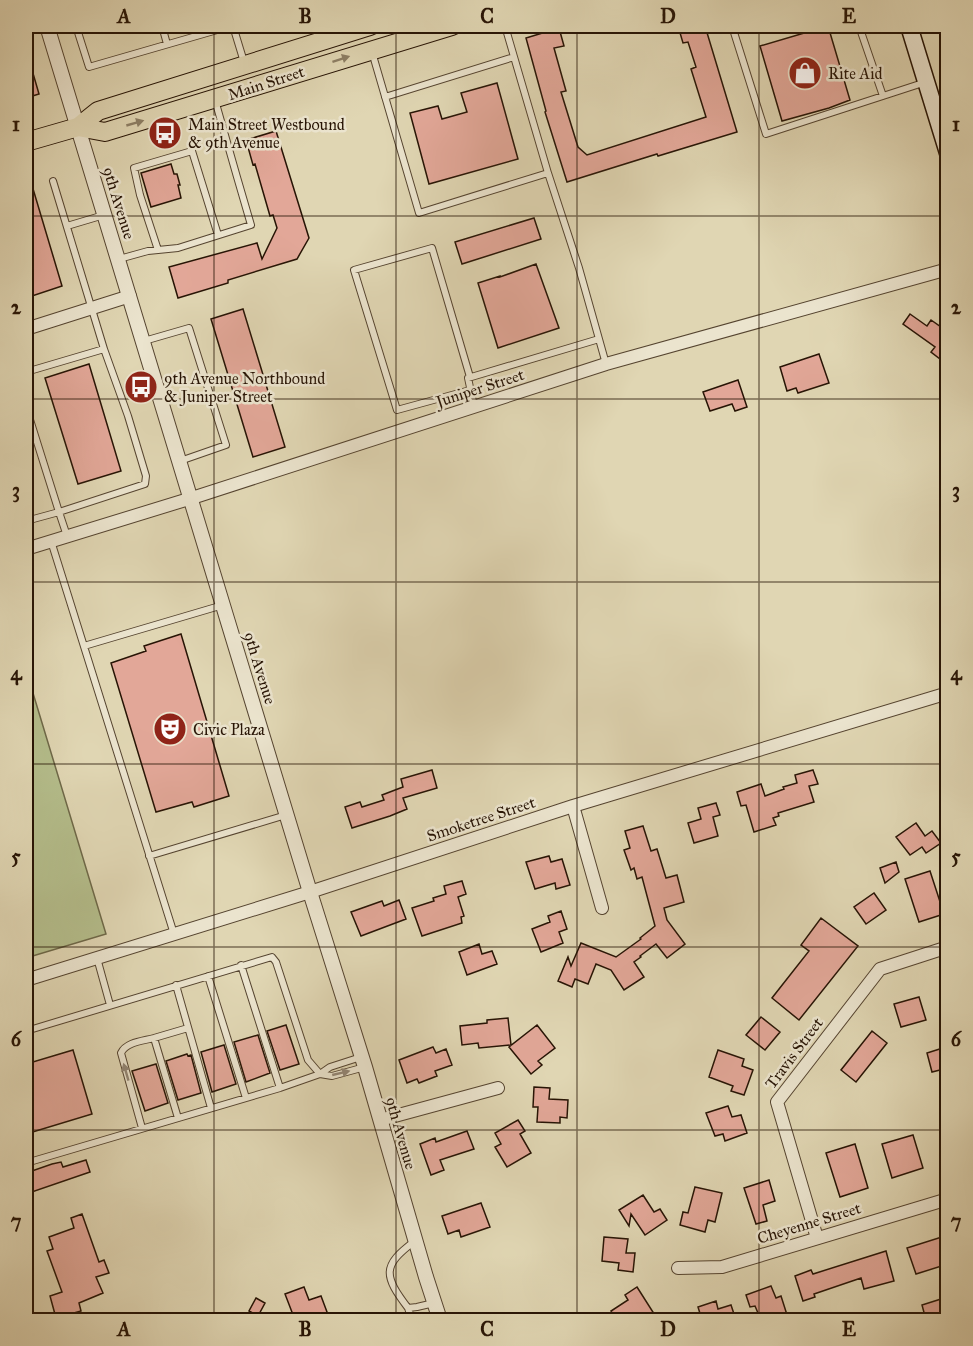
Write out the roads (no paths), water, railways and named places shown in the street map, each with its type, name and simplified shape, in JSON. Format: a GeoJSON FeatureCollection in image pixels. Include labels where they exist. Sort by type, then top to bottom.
{"type":"FeatureCollection","features":[{"type":"Feature","properties":{"kind":"main road","name":"Main Street"},"geometry":{"type":"LineString","coordinates":[[26,142],[78,127],[98,111],[370,26]]}},
{"type":"Feature","properties":{"kind":"main road"},"geometry":{"type":"LineString","coordinates":[[375,49],[404,28],[415,26]]}},
{"type":"Feature","properties":{"kind":"main road","name":"Main Street"},"geometry":{"type":"LineString","coordinates":[[78,127],[105,132],[453,26]]}},
{"type":"Feature","properties":{"kind":"main road"},"geometry":{"type":"LineString","coordinates":[[909,26],[926,82],[942,113],[948,153]]}},
{"type":"Feature","properties":{"kind":"street","name":"9th Avenue"},"geometry":{"type":"LineString","coordinates":[[47,26],[440,1320]]}},
{"type":"Feature","properties":{"kind":"street","name":"Juniper Street"},"geometry":{"type":"LineString","coordinates":[[26,549],[192,498],[606,364],[948,268]]}},
{"type":"Feature","properties":{"kind":"street"},"geometry":{"type":"LineString","coordinates":[[26,329],[130,296]]}},
{"type":"Feature","properties":{"kind":"street","name":"Smoketree Street"},"geometry":{"type":"LineString","coordinates":[[26,980],[310,892],[573,806],[948,693]]}},
{"type":"Feature","properties":{"kind":"street"},"geometry":{"type":"LineString","coordinates":[[573,806],[602,908]]}},
{"type":"Feature","properties":{"kind":"street","name":"Travis Street"},"geometry":{"type":"LineString","coordinates":[[817,1238],[777,1102],[880,969],[948,947]]}},
{"type":"Feature","properties":{"kind":"street"},"geometry":{"type":"LineString","coordinates":[[380,1120],[498,1088]]}},
{"type":"Feature","properties":{"kind":"street","name":"Cheyenne Street"},"geometry":{"type":"LineString","coordinates":[[678,1268],[722,1267],[948,1199]]}},
{"type":"Feature","properties":{"kind":"lane"},"geometry":{"type":"LineString","coordinates":[[76,26],[89,67],[232,26],[245,65]]}},
{"type":"Feature","properties":{"kind":"lane"},"geometry":{"type":"LineString","coordinates":[[162,26],[167,44]]}},
{"type":"Feature","properties":{"kind":"lane"},"geometry":{"type":"LineString","coordinates":[[505,26],[606,364]]}},
{"type":"Feature","properties":{"kind":"lane"},"geometry":{"type":"LineString","coordinates":[[732,26],[766,134],[926,82]]}},
{"type":"Feature","properties":{"kind":"lane"},"geometry":{"type":"LineString","coordinates":[[859,26],[883,96]]}},
{"type":"Feature","properties":{"kind":"lane"},"geometry":{"type":"LineString","coordinates":[[375,49],[384,97],[419,213],[548,173]]}},
{"type":"Feature","properties":{"kind":"lane"},"geometry":{"type":"LineString","coordinates":[[384,97],[514,57]]}},
{"type":"Feature","properties":{"kind":"lane"},"geometry":{"type":"LineString","coordinates":[[119,259],[148,251],[178,248],[251,225],[215,99]]}},
{"type":"Feature","properties":{"kind":"lane"},"geometry":{"type":"LineString","coordinates":[[158,250],[140,195],[134,168],[192,151],[218,236]]}},
{"type":"Feature","properties":{"kind":"lane"},"geometry":{"type":"LineString","coordinates":[[26,521],[145,484],[146,476],[104,349],[53,181]]}},
{"type":"Feature","properties":{"kind":"lane"},"geometry":{"type":"LineString","coordinates":[[67,226],[105,215]]}},
{"type":"Feature","properties":{"kind":"lane"},"geometry":{"type":"LineString","coordinates":[[470,390],[397,410],[354,270],[432,248],[470,377],[468,378],[474,407]]}},
{"type":"Feature","properties":{"kind":"lane"},"geometry":{"type":"LineString","coordinates":[[144,341],[189,328],[226,445],[180,461]]}},
{"type":"Feature","properties":{"kind":"lane"},"geometry":{"type":"LineString","coordinates":[[470,377],[599,339]]}},
{"type":"Feature","properties":{"kind":"lane"},"geometry":{"type":"LineString","coordinates":[[26,372],[104,349]]}},
{"type":"Feature","properties":{"kind":"lane"},"geometry":{"type":"LineString","coordinates":[[26,407],[67,536]]}},
{"type":"Feature","properties":{"kind":"lane"},"geometry":{"type":"LineString","coordinates":[[51,541],[174,934]]}},
{"type":"Feature","properties":{"kind":"lane"},"geometry":{"type":"LineString","coordinates":[[84,646],[224,605]]}},
{"type":"Feature","properties":{"kind":"lane"},"geometry":{"type":"LineString","coordinates":[[149,856],[287,815]]}},
{"type":"Feature","properties":{"kind":"lane"},"geometry":{"type":"LineString","coordinates":[[26,1031],[272,957],[276,962],[308,1060],[320,1074],[332,1076],[363,1062]]}},
{"type":"Feature","properties":{"kind":"lane"},"geometry":{"type":"LineString","coordinates":[[97,958],[110,1005]]}},
{"type":"Feature","properties":{"kind":"lane"},"geometry":{"type":"LineString","coordinates":[[241,965],[280,1088]]}},
{"type":"Feature","properties":{"kind":"lane"},"geometry":{"type":"LineString","coordinates":[[208,976],[246,1098]]}},
{"type":"Feature","properties":{"kind":"lane"},"geometry":{"type":"LineString","coordinates":[[176,985],[211,1108]]}},
{"type":"Feature","properties":{"kind":"lane"},"geometry":{"type":"LineString","coordinates":[[142,1128],[122,1050],[126,1046],[188,1028]]}},
{"type":"Feature","properties":{"kind":"lane"},"geometry":{"type":"LineString","coordinates":[[154,1038],[178,1118]]}},
{"type":"Feature","properties":{"kind":"lane"},"geometry":{"type":"LineString","coordinates":[[26,1163],[280,1088],[320,1074],[330,1067],[363,1062]]}},
{"type":"Feature","properties":{"kind":"lane"},"geometry":{"type":"LineString","coordinates":[[412,1320],[408,1308],[394,1289],[389,1274],[400,1252],[415,1241]]}},
{"type":"Feature","properties":{"kind":"lane"},"geometry":{"type":"LineString","coordinates":[[408,1308],[434,1303]]}},
{"type":"Feature","properties":{"kind":"place","name":"Rite Aid"},"geometry":{"type":"Point","coordinates":[805,73]}},
{"type":"Feature","properties":{"kind":"place","name":"Main Street Westbound & 9th Avenue"},"geometry":{"type":"Point","coordinates":[165,133]}},
{"type":"Feature","properties":{"kind":"place","name":"9th Avenue Northbound & Juniper Street"},"geometry":{"type":"Point","coordinates":[141,387]}},
{"type":"Feature","properties":{"kind":"place","name":"Civic Plaza"},"geometry":{"type":"Point","coordinates":[170,729]}}]}
